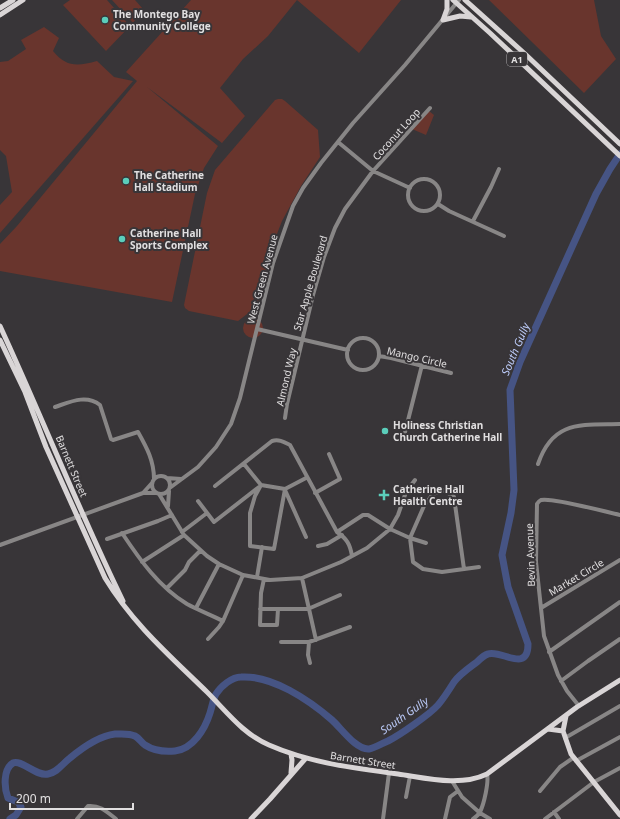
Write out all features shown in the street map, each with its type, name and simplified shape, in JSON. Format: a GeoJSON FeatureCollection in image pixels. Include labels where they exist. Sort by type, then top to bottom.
{"type":"FeatureCollection","features":[{"type":"Feature","properties":{"kind":"main road"},"geometry":{"type":"LineString","coordinates":[[0,8],[13,0]]}},
{"type":"Feature","properties":{"kind":"main road"},"geometry":{"type":"LineString","coordinates":[[0,14],[23,0]]}},
{"type":"Feature","properties":{"kind":"main road"},"geometry":{"type":"LineString","coordinates":[[442,20],[447,9],[447,0]]}},
{"type":"Feature","properties":{"kind":"main road","name":"A1"},"geometry":{"type":"LineString","coordinates":[[465,0],[524,52],[620,144]]}},
{"type":"Feature","properties":{"kind":"main road","name":"A1"},"geometry":{"type":"LineString","coordinates":[[456,1],[620,156]]}},
{"type":"Feature","properties":{"kind":"main road"},"geometry":{"type":"LineString","coordinates":[[442,20],[460,16],[471,16]]}},
{"type":"Feature","properties":{"kind":"main road","name":"Barnett Street"},"geometry":{"type":"LineString","coordinates":[[0,326],[40,413],[105,578],[117,597],[154,641],[246,732],[268,745],[291,754],[342,766],[452,781],[477,779],[487,774],[578,706],[620,680]]}},
{"type":"Feature","properties":{"kind":"main road","name":"Barnett Street"},"geometry":{"type":"LineString","coordinates":[[0,340],[25,392],[46,447],[80,515]]}},
{"type":"Feature","properties":{"kind":"main road"},"geometry":{"type":"LineString","coordinates":[[566,716],[563,731],[574,759],[620,815]]}},
{"type":"Feature","properties":{"kind":"main road"},"geometry":{"type":"LineString","coordinates":[[548,728],[563,731]]}},
{"type":"Feature","properties":{"kind":"main road"},"geometry":{"type":"LineString","coordinates":[[291,754],[291,774]]}},
{"type":"Feature","properties":{"kind":"main road"},"geometry":{"type":"LineString","coordinates":[[251,819],[306,758]]}},
{"type":"Feature","properties":{"kind":"street","name":"West Green Avenue"},"geometry":{"type":"LineString","coordinates":[[170,489],[198,467],[216,447],[231,424],[238,404],[273,263],[293,206],[303,188],[338,142],[442,20],[456,1]]}},
{"type":"Feature","properties":{"kind":"street","name":"Coconut Loop"},"geometry":{"type":"LineString","coordinates":[[373,171],[430,108]]}},
{"type":"Feature","properties":{"kind":"street"},"geometry":{"type":"LineString","coordinates":[[338,142],[373,171],[410,188]]}},
{"type":"Feature","properties":{"kind":"street"},"geometry":{"type":"LineString","coordinates":[[473,221],[499,169]]}},
{"type":"Feature","properties":{"kind":"street","name":"Star Apple Boulevard"},"geometry":{"type":"LineString","coordinates":[[303,340],[313,295],[333,233],[345,210],[373,171]]}},
{"type":"Feature","properties":{"kind":"street"},"geometry":{"type":"LineString","coordinates":[[418,180],[432,180],[440,191],[438,204],[430,210],[425,211],[416,208],[410,201],[408,192],[418,180]]}},
{"type":"Feature","properties":{"kind":"street"},"geometry":{"type":"LineString","coordinates":[[438,204],[449,211],[504,236]]}},
{"type":"Feature","properties":{"kind":"street"},"geometry":{"type":"LineString","coordinates":[[257,329],[348,350]]}},
{"type":"Feature","properties":{"kind":"street","name":"Almond Way"},"geometry":{"type":"LineString","coordinates":[[285,418],[303,340]]}},
{"type":"Feature","properties":{"kind":"street"},"geometry":{"type":"LineString","coordinates":[[358,340],[368,340],[376,346],[379,356],[372,367],[366,370],[360,370],[351,364],[348,358],[348,350],[354,342],[358,340]]}},
{"type":"Feature","properties":{"kind":"street","name":"Mango Circle"},"geometry":{"type":"LineString","coordinates":[[379,356],[451,373]]}},
{"type":"Feature","properties":{"kind":"street"},"geometry":{"type":"LineString","coordinates":[[403,440],[422,365]]}},
{"type":"Feature","properties":{"kind":"street"},"geometry":{"type":"LineString","coordinates":[[55,407],[80,399],[90,400],[100,405],[110,439],[113,440],[138,432],[152,456],[154,468],[153,489],[168,506],[183,533],[200,551],[219,564],[243,575],[270,580],[302,578],[367,548],[390,529],[398,515],[406,492],[415,480]]}},
{"type":"Feature","properties":{"kind":"street"},"geometry":{"type":"LineString","coordinates":[[538,464],[549,441],[559,433],[569,428],[586,425],[620,424]]}},
{"type":"Feature","properties":{"kind":"street"},"geometry":{"type":"LineString","coordinates":[[215,486],[272,442],[276,440],[283,441],[290,445],[306,478],[336,532],[345,538],[350,544],[352,556]]}},
{"type":"Feature","properties":{"kind":"street"},"geometry":{"type":"LineString","coordinates":[[315,493],[340,479],[329,454]]}},
{"type":"Feature","properties":{"kind":"street"},"geometry":{"type":"LineString","coordinates":[[244,464],[261,485],[285,489],[306,478]]}},
{"type":"Feature","properties":{"kind":"street"},"geometry":{"type":"LineString","coordinates":[[154,468],[162,476],[181,479]]}},
{"type":"Feature","properties":{"kind":"street"},"geometry":{"type":"LineString","coordinates":[[143,493],[158,476],[162,476]]}},
{"type":"Feature","properties":{"kind":"street"},"geometry":{"type":"LineString","coordinates":[[167,478],[170,482],[168,506]]}},
{"type":"Feature","properties":{"kind":"street"},"geometry":{"type":"LineString","coordinates":[[198,501],[214,522],[261,485]]}},
{"type":"Feature","properties":{"kind":"street"},"geometry":{"type":"LineString","coordinates":[[261,485],[250,513],[250,546],[274,549],[285,489]]}},
{"type":"Feature","properties":{"kind":"street"},"geometry":{"type":"LineString","coordinates":[[0,545],[143,493],[165,494],[170,489]]}},
{"type":"Feature","properties":{"kind":"street"},"geometry":{"type":"LineString","coordinates":[[285,489],[306,537]]}},
{"type":"Feature","properties":{"kind":"street"},"geometry":{"type":"LineString","coordinates":[[464,569],[454,497],[444,490],[433,494],[424,506],[410,538],[413,562],[423,569],[442,572],[479,567]]}},
{"type":"Feature","properties":{"kind":"street","name":"Bevin Avenue"},"geometry":{"type":"LineString","coordinates":[[578,706],[562,681],[549,652],[544,636],[536,562],[538,502],[545,500],[566,503],[620,515]]}},
{"type":"Feature","properties":{"kind":"street"},"geometry":{"type":"LineString","coordinates":[[142,562],[183,533],[207,513]]}},
{"type":"Feature","properties":{"kind":"street"},"geometry":{"type":"LineString","coordinates":[[107,539],[172,515]]}},
{"type":"Feature","properties":{"kind":"street"},"geometry":{"type":"LineString","coordinates":[[336,532],[363,515],[368,515],[390,529],[426,543]]}},
{"type":"Feature","properties":{"kind":"street"},"geometry":{"type":"LineString","coordinates":[[122,533],[142,562],[167,588],[187,604],[223,621]]}},
{"type":"Feature","properties":{"kind":"street"},"geometry":{"type":"LineString","coordinates":[[318,546],[327,544],[342,536]]}},
{"type":"Feature","properties":{"kind":"street"},"geometry":{"type":"LineString","coordinates":[[257,577],[262,547]]}},
{"type":"Feature","properties":{"kind":"street"},"geometry":{"type":"LineString","coordinates":[[167,588],[185,570],[189,562],[200,551]]}},
{"type":"Feature","properties":{"kind":"street","name":"Market Circle"},"geometry":{"type":"LineString","coordinates":[[541,608],[620,560]]}},
{"type":"Feature","properties":{"kind":"street"},"geometry":{"type":"LineString","coordinates":[[196,608],[219,564]]}},
{"type":"Feature","properties":{"kind":"street"},"geometry":{"type":"LineString","coordinates":[[208,639],[223,621],[243,575]]}},
{"type":"Feature","properties":{"kind":"street"},"geometry":{"type":"LineString","coordinates":[[302,578],[316,640]]}},
{"type":"Feature","properties":{"kind":"street"},"geometry":{"type":"LineString","coordinates":[[264,579],[261,593],[260,625],[277,625],[278,609]]}},
{"type":"Feature","properties":{"kind":"street"},"geometry":{"type":"LineString","coordinates":[[260,609],[308,609],[340,596]]}},
{"type":"Feature","properties":{"kind":"street"},"geometry":{"type":"LineString","coordinates":[[549,652],[620,602]]}},
{"type":"Feature","properties":{"kind":"street"},"geometry":{"type":"LineString","coordinates":[[281,642],[309,642],[350,627]]}},
{"type":"Feature","properties":{"kind":"street"},"geometry":{"type":"LineString","coordinates":[[562,681],[620,639]]}},
{"type":"Feature","properties":{"kind":"street"},"geometry":{"type":"LineString","coordinates":[[309,642],[308,655],[310,663]]}},
{"type":"Feature","properties":{"kind":"street"},"geometry":{"type":"LineString","coordinates":[[565,738],[620,706]]}},
{"type":"Feature","properties":{"kind":"street"},"geometry":{"type":"LineString","coordinates":[[540,792],[560,768],[574,759],[620,737]]}},
{"type":"Feature","properties":{"kind":"street"},"geometry":{"type":"LineString","coordinates":[[545,819],[594,782],[620,768]]}},
{"type":"Feature","properties":{"kind":"street"},"geometry":{"type":"LineString","coordinates":[[383,819],[389,773]]}},
{"type":"Feature","properties":{"kind":"street"},"geometry":{"type":"LineString","coordinates":[[473,819],[480,813],[486,792],[487,774]]}},
{"type":"Feature","properties":{"kind":"street"},"geometry":{"type":"LineString","coordinates":[[406,797],[410,776]]}},
{"type":"Feature","properties":{"kind":"street"},"geometry":{"type":"LineString","coordinates":[[452,781],[462,797],[480,813],[490,819]]}},
{"type":"Feature","properties":{"kind":"street"},"geometry":{"type":"LineString","coordinates":[[446,819],[450,797],[458,791]]}},
{"type":"Feature","properties":{"kind":"street"},"geometry":{"type":"LineString","coordinates":[[615,808],[620,805]]}},
{"type":"Feature","properties":{"kind":"street"},"geometry":{"type":"LineString","coordinates":[[77,819],[88,806],[95,806],[104,809],[116,819]]}},
{"type":"Feature","properties":{"kind":"street"},"geometry":{"type":"LineString","coordinates":[[554,812],[559,819]]}},
{"type":"Feature","properties":{"kind":"shaded area"},"geometry":{"type":"Polygon","coordinates":[[[70,0],[107,0],[130,26],[106,51],[63,5],[70,0]]]}},
{"type":"Feature","properties":{"kind":"shaded area"},"geometry":{"type":"Polygon","coordinates":[[[112,0],[135,0],[143,9],[133,23],[112,0]]]}},
{"type":"Feature","properties":{"kind":"shaded area","name":"The Catherine Hall Stadium"},"geometry":{"type":"Polygon","coordinates":[[[191,0],[297,0],[268,36],[243,59],[220,88],[245,116],[222,143],[147,87],[218,146],[204,168],[195,194],[172,302],[0,271],[0,244],[17,226],[137,81],[126,72],[191,0]]]}},
{"type":"Feature","properties":{"kind":"shaded area"},"geometry":{"type":"Polygon","coordinates":[[[297,0],[401,0],[359,53],[297,0]]]}},
{"type":"Feature","properties":{"kind":"shaded area"},"geometry":{"type":"Polygon","coordinates":[[[489,0],[594,0],[601,36],[616,59],[584,93],[489,0]]]}},
{"type":"Feature","properties":{"kind":"shaded area"},"geometry":{"type":"Polygon","coordinates":[[[44,27],[59,38],[53,51],[58,57],[68,63],[78,65],[97,61],[114,77],[133,81],[0,233],[0,205],[12,192],[6,156],[0,150],[0,62],[8,61],[26,49],[21,40],[44,27]]]}},
{"type":"Feature","properties":{"kind":"shaded area"},"geometry":{"type":"Polygon","coordinates":[[[278,99],[285,101],[318,130],[320,157],[301,186],[282,221],[267,267],[258,309],[251,311],[238,321],[189,311],[184,305],[207,193],[215,170],[275,100],[278,99]]]}},
{"type":"Feature","properties":{"kind":"shaded area"},"geometry":{"type":"Polygon","coordinates":[[[429,111],[434,115],[426,135],[412,129],[429,111]]]}},
{"type":"Feature","properties":{"kind":"shaded area"},"geometry":{"type":"Polygon","coordinates":[[[253,318],[260,321],[263,328],[260,335],[253,338],[246,335],[243,328],[246,321],[253,318]]]}},
{"type":"Feature","properties":{"kind":"waterway","name":"South Gully"},"geometry":{"type":"LineString","coordinates":[[10,819],[16,815],[21,807],[18,802],[8,798],[6,789],[5,779],[7,770],[13,763],[20,763],[39,773],[48,774],[57,770],[67,760],[91,743],[102,737],[115,734],[133,735],[148,747],[156,750],[175,751],[181,749],[193,742],[201,732],[208,719],[214,698],[218,691],[227,682],[238,677],[253,677],[277,684],[290,690],[323,712],[359,746],[369,749],[393,738],[428,714],[440,702],[459,676],[485,655],[493,653],[519,659],[524,658],[527,653],[528,644],[508,587],[502,555],[511,513],[514,490],[510,390],[520,362],[596,194],[620,154]]}},
{"type":"Feature","properties":{"kind":"place","name":"The Montego Bay Community College"},"geometry":{"type":"Point","coordinates":[105,20]}},
{"type":"Feature","properties":{"kind":"place","name":"The Catherine Hall Stadium"},"geometry":{"type":"Point","coordinates":[126,181]}},
{"type":"Feature","properties":{"kind":"place","name":"Catherine Hall Sports Complex"},"geometry":{"type":"Point","coordinates":[122,239]}},
{"type":"Feature","properties":{"kind":"place","name":"Holiness Christian Church Catherine Hall"},"geometry":{"type":"Point","coordinates":[385,431]}},
{"type":"Feature","properties":{"kind":"place","name":"Catherine Hall Health Centre"},"geometry":{"type":"Point","coordinates":[384,495]}}]}
